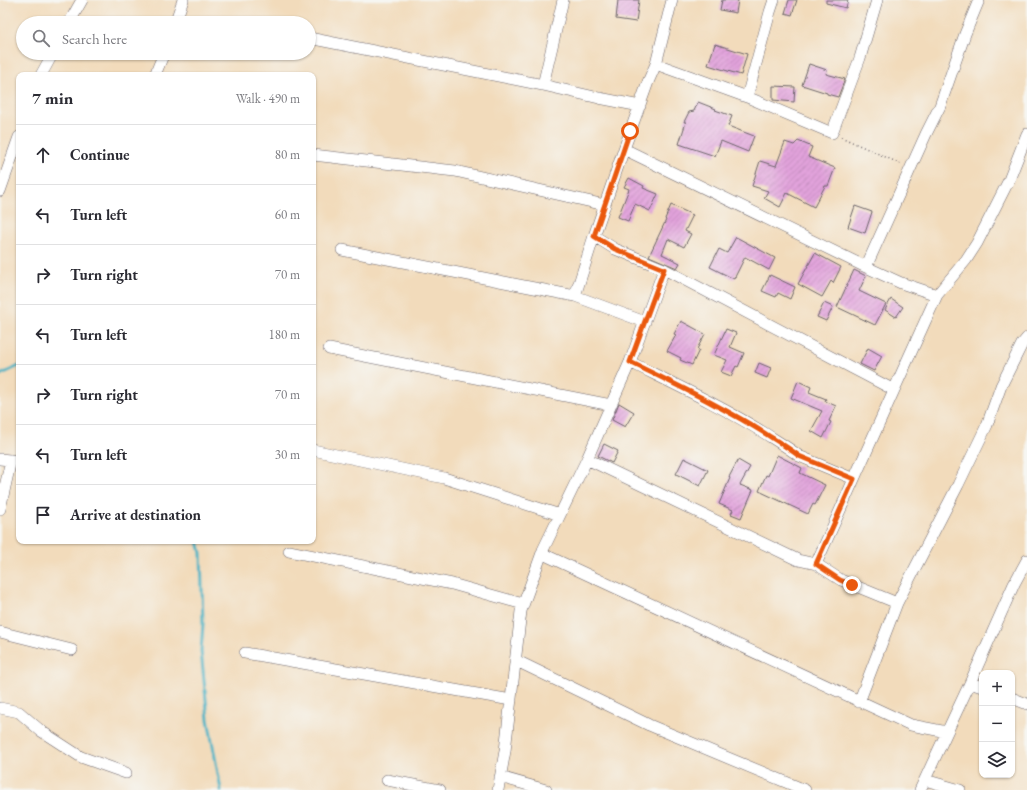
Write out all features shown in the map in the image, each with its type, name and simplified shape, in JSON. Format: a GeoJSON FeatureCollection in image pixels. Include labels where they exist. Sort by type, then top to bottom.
{"type":"FeatureCollection","features":[{"type":"Feature","properties":{"kind":"street"},"geometry":{"type":"LineString","coordinates":[[73,16],[82,0]]}},
{"type":"Feature","properties":{"kind":"street"},"geometry":{"type":"LineString","coordinates":[[177,16],[183,0]]}},
{"type":"Feature","properties":{"kind":"street"},"geometry":{"type":"LineString","coordinates":[[543,85],[563,0]]}},
{"type":"Feature","properties":{"kind":"street"},"geometry":{"type":"LineString","coordinates":[[575,296],[624,149],[656,64],[672,0]]}},
{"type":"Feature","properties":{"kind":"street"},"geometry":{"type":"LineString","coordinates":[[747,97],[774,0]]}},
{"type":"Feature","properties":{"kind":"street"},"geometry":{"type":"LineString","coordinates":[[656,64],[747,97],[832,133],[860,58],[877,0]]}},
{"type":"Feature","properties":{"kind":"street"},"geometry":{"type":"LineString","coordinates":[[866,267],[910,168],[940,106],[965,34],[979,0]]}},
{"type":"Feature","properties":{"kind":"street"},"geometry":{"type":"LineString","coordinates":[[316,39],[640,106]]}},
{"type":"Feature","properties":{"kind":"street"},"geometry":{"type":"LineString","coordinates":[[43,72],[49,60]]}},
{"type":"Feature","properties":{"kind":"street"},"geometry":{"type":"LineString","coordinates":[[156,72],[161,60]]}},
{"type":"Feature","properties":{"kind":"street"},"geometry":{"type":"LineString","coordinates":[[816,564],[937,295],[966,260],[977,243],[1008,180],[1027,134]]}},
{"type":"Feature","properties":{"kind":"street"},"geometry":{"type":"LineString","coordinates":[[0,189],[16,145]]}},
{"type":"Feature","properties":{"kind":"street"},"geometry":{"type":"LineString","coordinates":[[624,149],[866,267],[901,283],[937,295]]}},
{"type":"Feature","properties":{"kind":"street"},"geometry":{"type":"LineString","coordinates":[[316,155],[455,171],[605,205]]}},
{"type":"Feature","properties":{"kind":"street"},"geometry":{"type":"LineString","coordinates":[[594,236],[615,249],[664,269],[894,390]]}},
{"type":"Feature","properties":{"kind":"street"},"geometry":{"type":"LineString","coordinates":[[342,250],[575,296],[645,322]]}},
{"type":"Feature","properties":{"kind":"street"},"geometry":{"type":"LineString","coordinates":[[498,790],[505,751],[523,604],[543,550],[587,459],[630,362],[664,269]]}},
{"type":"Feature","properties":{"kind":"street"},"geometry":{"type":"LineString","coordinates":[[859,702],[898,603],[958,485],[987,425],[1002,386],[1022,344],[1027,338]]}},
{"type":"Feature","properties":{"kind":"street"},"geometry":{"type":"LineString","coordinates":[[329,349],[611,405]]}},
{"type":"Feature","properties":{"kind":"street"},"geometry":{"type":"LineString","coordinates":[[630,362],[728,412],[792,450],[799,456],[854,479]]}},
{"type":"Feature","properties":{"kind":"street"},"geometry":{"type":"LineString","coordinates":[[316,451],[444,478],[560,515]]}},
{"type":"Feature","properties":{"kind":"street"},"geometry":{"type":"LineString","coordinates":[[587,459],[798,560],[816,564],[840,580],[898,603]]}},
{"type":"Feature","properties":{"kind":"street"},"geometry":{"type":"LineString","coordinates":[[0,509],[10,460]]}},
{"type":"Feature","properties":{"kind":"street"},"geometry":{"type":"LineString","coordinates":[[543,550],[543,554],[546,556],[859,702],[911,725],[947,732]]}},
{"type":"Feature","properties":{"kind":"street"},"geometry":{"type":"LineString","coordinates":[[289,551],[452,584],[523,604]]}},
{"type":"Feature","properties":{"kind":"street"},"geometry":{"type":"LineString","coordinates":[[960,790],[923,785],[1014,584],[1027,560]]}},
{"type":"Feature","properties":{"kind":"street"},"geometry":{"type":"LineString","coordinates":[[0,632],[72,650]]}},
{"type":"Feature","properties":{"kind":"street"},"geometry":{"type":"LineString","coordinates":[[245,653],[511,700]]}},
{"type":"Feature","properties":{"kind":"street"},"geometry":{"type":"LineString","coordinates":[[515,660],[649,725],[805,790]]}},
{"type":"Feature","properties":{"kind":"street"},"geometry":{"type":"LineString","coordinates":[[970,683],[979,686]]}},
{"type":"Feature","properties":{"kind":"street"},"geometry":{"type":"LineString","coordinates":[[1015,699],[1027,704]]}},
{"type":"Feature","properties":{"kind":"street"},"geometry":{"type":"LineString","coordinates":[[0,708],[19,712],[41,731],[81,757],[126,773]]}},
{"type":"Feature","properties":{"kind":"street"},"geometry":{"type":"LineString","coordinates":[[500,777],[546,790]]}},
{"type":"Feature","properties":{"kind":"street"},"geometry":{"type":"LineString","coordinates":[[387,780],[440,790]]}},
{"type":"Feature","properties":{"kind":"path"},"geometry":{"type":"LineString","coordinates":[[832,133],[910,168]]}},
{"type":"Feature","properties":{"kind":"building"},"geometry":{"type":"Polygon","coordinates":[[[618,0],[639,0],[636,22],[616,19],[618,0]]]}},
{"type":"Feature","properties":{"kind":"building"},"geometry":{"type":"Polygon","coordinates":[[[722,0],[738,0],[736,13],[720,10],[722,0]]]}},
{"type":"Feature","properties":{"kind":"building"},"geometry":{"type":"Polygon","coordinates":[[[789,0],[797,0],[792,15],[785,13],[789,0]]]}},
{"type":"Feature","properties":{"kind":"building"},"geometry":{"type":"Polygon","coordinates":[[[826,0],[848,0],[846,8],[826,3],[826,0]]]}},
{"type":"Feature","properties":{"kind":"building"},"geometry":{"type":"Polygon","coordinates":[[[715,44],[747,54],[741,75],[708,65],[715,44]]]}},
{"type":"Feature","properties":{"kind":"building"},"geometry":{"type":"Polygon","coordinates":[[[809,64],[827,70],[826,74],[845,79],[838,97],[802,85],[809,64]]]}},
{"type":"Feature","properties":{"kind":"building"},"geometry":{"type":"Polygon","coordinates":[[[773,86],[795,87],[794,102],[773,100],[773,86]]]}},
{"type":"Feature","properties":{"kind":"building"},"geometry":{"type":"Polygon","coordinates":[[[698,102],[732,116],[728,126],[754,136],[748,152],[721,141],[715,156],[679,144],[686,122],[684,122],[689,112],[694,111],[698,102]]]}},
{"type":"Feature","properties":{"kind":"building"},"geometry":{"type":"Polygon","coordinates":[[[798,141],[812,147],[808,157],[835,168],[828,186],[825,186],[814,207],[787,193],[780,207],[764,198],[768,191],[752,186],[760,161],[776,166],[785,142],[794,145],[798,141]]]}},
{"type":"Feature","properties":{"kind":"building"},"geometry":{"type":"Polygon","coordinates":[[[629,178],[644,186],[643,188],[658,194],[650,211],[635,204],[628,221],[618,217],[629,189],[624,187],[629,178]]]}},
{"type":"Feature","properties":{"kind":"building"},"geometry":{"type":"Polygon","coordinates":[[[671,205],[693,215],[685,231],[691,234],[684,247],[668,239],[662,254],[680,263],[677,268],[649,256],[666,220],[665,219],[671,205]]]}},
{"type":"Feature","properties":{"kind":"building"},"geometry":{"type":"Polygon","coordinates":[[[855,206],[872,212],[865,233],[848,227],[855,206]]]}},
{"type":"Feature","properties":{"kind":"building"},"geometry":{"type":"Polygon","coordinates":[[[736,237],[775,258],[769,270],[745,257],[734,279],[710,267],[719,249],[727,253],[736,237]]]}},
{"type":"Feature","properties":{"kind":"building"},"geometry":{"type":"Polygon","coordinates":[[[815,253],[841,267],[833,283],[831,281],[822,297],[798,284],[815,253]]]}},
{"type":"Feature","properties":{"kind":"building"},"geometry":{"type":"Polygon","coordinates":[[[854,270],[866,276],[859,291],[886,304],[875,325],[837,307],[854,270]]]}},
{"type":"Feature","properties":{"kind":"building"},"geometry":{"type":"Polygon","coordinates":[[[770,275],[795,287],[790,299],[778,293],[776,297],[762,291],[770,275]]]}},
{"type":"Feature","properties":{"kind":"building"},"geometry":{"type":"Polygon","coordinates":[[[891,299],[903,307],[896,317],[885,310],[891,299]]]}},
{"type":"Feature","properties":{"kind":"building"},"geometry":{"type":"Polygon","coordinates":[[[824,303],[833,307],[826,321],[817,317],[824,303]]]}},
{"type":"Feature","properties":{"kind":"building"},"geometry":{"type":"Polygon","coordinates":[[[681,321],[705,334],[697,349],[699,350],[692,365],[680,360],[681,358],[667,351],[676,335],[674,334],[681,321]]]}},
{"type":"Feature","properties":{"kind":"building"},"geometry":{"type":"Polygon","coordinates":[[[726,329],[736,333],[730,347],[744,353],[738,367],[736,366],[731,376],[721,372],[727,360],[714,355],[726,329]]]}},
{"type":"Feature","properties":{"kind":"building"},"geometry":{"type":"Polygon","coordinates":[[[868,348],[882,356],[874,371],[860,364],[868,348]]]}},
{"type":"Feature","properties":{"kind":"building"},"geometry":{"type":"Polygon","coordinates":[[[759,363],[771,368],[767,378],[755,373],[759,363]]]}},
{"type":"Feature","properties":{"kind":"building"},"geometry":{"type":"Polygon","coordinates":[[[798,381],[811,387],[809,392],[826,399],[825,401],[836,406],[829,421],[831,422],[823,438],[811,431],[822,411],[791,398],[798,381]]]}},
{"type":"Feature","properties":{"kind":"building"},"geometry":{"type":"Polygon","coordinates":[[[619,403],[634,412],[625,427],[612,420],[619,403]]]}},
{"type":"Feature","properties":{"kind":"building"},"geometry":{"type":"Polygon","coordinates":[[[604,444],[618,451],[612,463],[598,456],[604,444]]]}},
{"type":"Feature","properties":{"kind":"building"},"geometry":{"type":"Polygon","coordinates":[[[777,455],[802,468],[800,473],[825,485],[815,505],[813,504],[808,514],[759,491],[766,475],[768,476],[777,455]]]}},
{"type":"Feature","properties":{"kind":"building"},"geometry":{"type":"Polygon","coordinates":[[[684,458],[708,470],[700,486],[676,474],[684,458]]]}},
{"type":"Feature","properties":{"kind":"building"},"geometry":{"type":"Polygon","coordinates":[[[738,460],[750,467],[740,485],[753,490],[741,518],[731,514],[733,510],[719,504],[730,478],[729,477],[738,460]]]}},
{"type":"Feature","properties":{"kind":"waterway"},"geometry":{"type":"LineString","coordinates":[[0,375],[16,367]]}},
{"type":"Feature","properties":{"kind":"waterway"},"geometry":{"type":"LineString","coordinates":[[199,544],[201,553],[203,624],[201,651],[208,719],[221,790]]}},
{"type":"Feature","properties":{"kind":"route"},"geometry":{"type":"LineString","coordinates":[[630,131],[594,236],[615,249],[664,269],[630,362],[728,412],[792,450],[799,456],[854,479],[816,564],[840,580],[852,585]]}}]}
